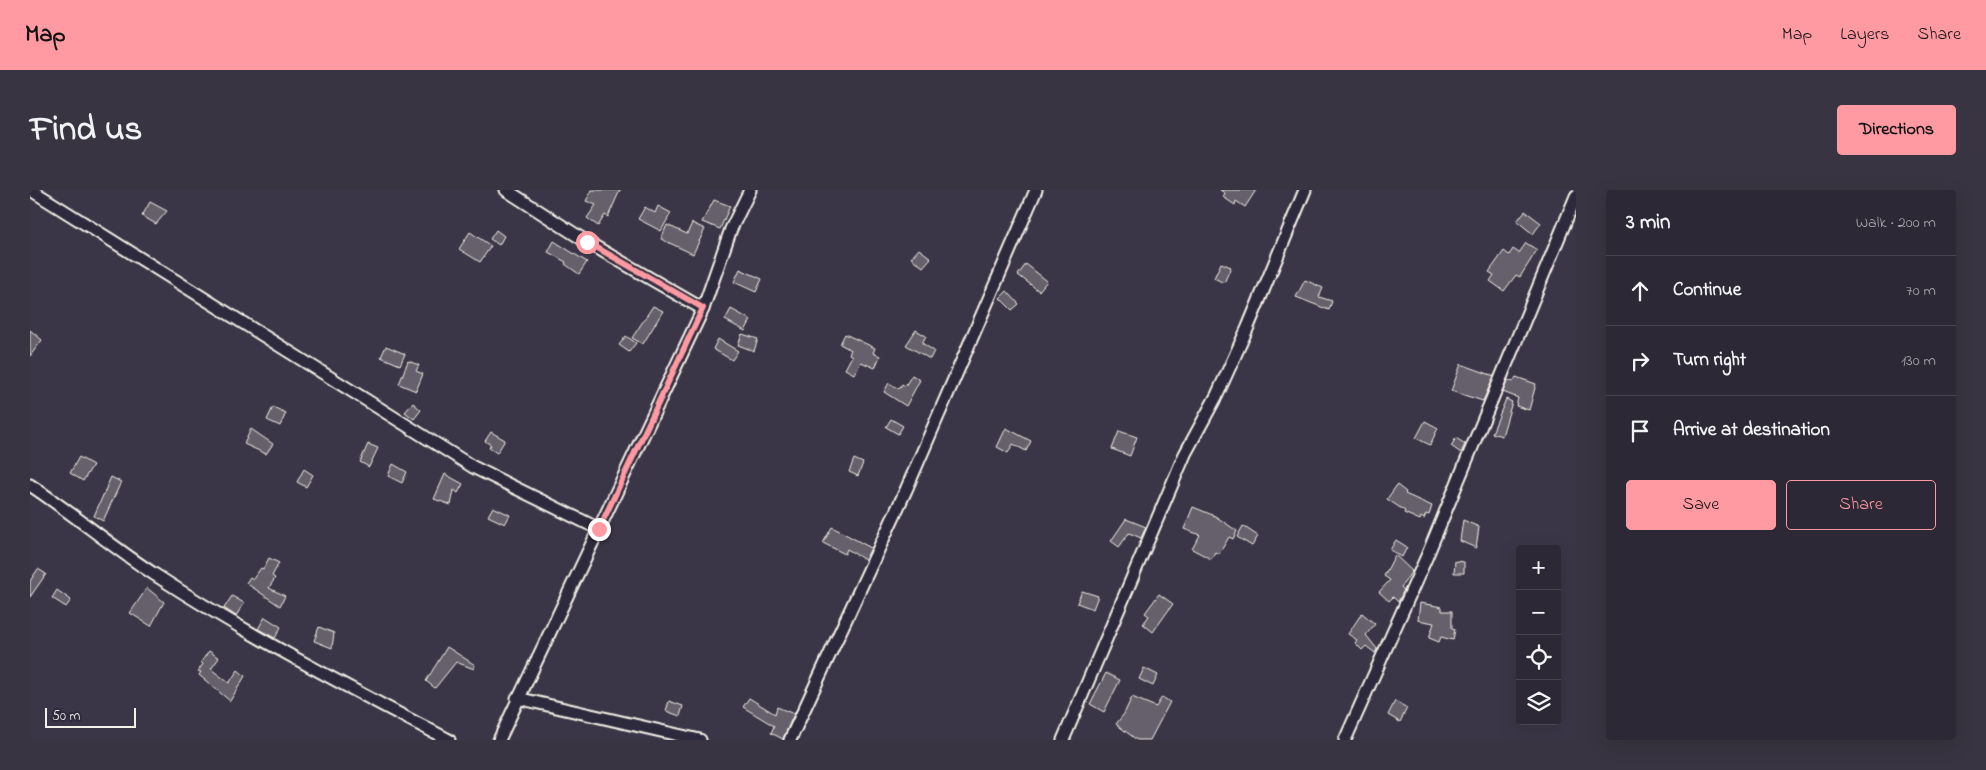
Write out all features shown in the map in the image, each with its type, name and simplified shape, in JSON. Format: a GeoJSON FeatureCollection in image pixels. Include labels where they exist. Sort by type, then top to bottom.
{"type":"FeatureCollection","features":[{"type":"Feature","properties":{"kind":"street"},"geometry":{"type":"LineString","coordinates":[[31,190],[473,467],[599,529]]}},
{"type":"Feature","properties":{"kind":"street"},"geometry":{"type":"LineString","coordinates":[[506,190],[587,242],[703,308]]}},
{"type":"Feature","properties":{"kind":"street"},"geometry":{"type":"LineString","coordinates":[[499,740],[517,698],[703,308],[731,229],[750,190]]}},
{"type":"Feature","properties":{"kind":"street"},"geometry":{"type":"LineString","coordinates":[[790,740],[906,490],[1036,190]]}},
{"type":"Feature","properties":{"kind":"street"},"geometry":{"type":"LineString","coordinates":[[1063,740],[1185,454],[1216,395],[1244,335],[1305,190]]}},
{"type":"Feature","properties":{"kind":"street"},"geometry":{"type":"LineString","coordinates":[[1345,740],[1427,556],[1576,196]]}},
{"type":"Feature","properties":{"kind":"street"},"geometry":{"type":"LineString","coordinates":[[30,485],[65,508],[154,575],[256,638],[448,740]]}},
{"type":"Feature","properties":{"kind":"street"},"geometry":{"type":"LineString","coordinates":[[517,698],[700,740]]}},
{"type":"Feature","properties":{"kind":"building"},"geometry":{"type":"Polygon","coordinates":[[[592,190],[620,190],[608,217],[605,215],[598,226],[587,218],[596,205],[586,201],[592,190]]]}},
{"type":"Feature","properties":{"kind":"building"},"geometry":{"type":"Polygon","coordinates":[[[1220,190],[1256,190],[1245,207],[1236,201],[1235,205],[1223,197],[1225,193],[1220,190]]]}},
{"type":"Feature","properties":{"kind":"building"},"geometry":{"type":"Polygon","coordinates":[[[714,200],[730,206],[720,229],[702,222],[714,200]]]}},
{"type":"Feature","properties":{"kind":"building"},"geometry":{"type":"Polygon","coordinates":[[[150,202],[167,211],[156,224],[142,216],[150,202]]]}},
{"type":"Feature","properties":{"kind":"building"},"geometry":{"type":"Polygon","coordinates":[[[658,206],[671,213],[661,231],[638,219],[645,207],[655,213],[658,206]]]}},
{"type":"Feature","properties":{"kind":"building"},"geometry":{"type":"Polygon","coordinates":[[[1525,211],[1541,223],[1533,234],[1517,221],[1525,211]]]}},
{"type":"Feature","properties":{"kind":"building"},"geometry":{"type":"Polygon","coordinates":[[[692,223],[705,229],[693,254],[661,239],[667,225],[687,234],[692,223]]]}},
{"type":"Feature","properties":{"kind":"building"},"geometry":{"type":"Polygon","coordinates":[[[496,230],[504,236],[499,245],[490,239],[496,230]]]}},
{"type":"Feature","properties":{"kind":"building"},"geometry":{"type":"Polygon","coordinates":[[[470,232],[491,246],[480,262],[459,249],[470,232]]]}},
{"type":"Feature","properties":{"kind":"building"},"geometry":{"type":"Polygon","coordinates":[[[554,241],[587,262],[579,274],[565,264],[566,262],[548,252],[554,241]]]}},
{"type":"Feature","properties":{"kind":"building"},"geometry":{"type":"Polygon","coordinates":[[[1526,243],[1537,250],[1520,277],[1516,275],[1504,291],[1490,281],[1494,275],[1489,272],[1504,251],[1509,255],[1513,249],[1519,253],[1526,243]]]}},
{"type":"Feature","properties":{"kind":"building"},"geometry":{"type":"Polygon","coordinates":[[[919,249],[931,258],[923,267],[911,258],[919,249]]]}},
{"type":"Feature","properties":{"kind":"building"},"geometry":{"type":"Polygon","coordinates":[[[1221,263],[1231,267],[1224,283],[1214,278],[1221,263]]]}},
{"type":"Feature","properties":{"kind":"building"},"geometry":{"type":"Polygon","coordinates":[[[1026,264],[1047,281],[1039,291],[1018,275],[1026,264]]]}},
{"type":"Feature","properties":{"kind":"building"},"geometry":{"type":"Polygon","coordinates":[[[740,269],[762,279],[756,292],[734,282],[740,269]]]}},
{"type":"Feature","properties":{"kind":"building"},"geometry":{"type":"Polygon","coordinates":[[[1305,280],[1323,288],[1319,297],[1332,301],[1329,310],[1296,297],[1305,280]]]}},
{"type":"Feature","properties":{"kind":"building"},"geometry":{"type":"Polygon","coordinates":[[[1007,291],[1019,304],[1012,310],[1000,298],[1007,291]]]}},
{"type":"Feature","properties":{"kind":"building"},"geometry":{"type":"Polygon","coordinates":[[[653,306],[663,311],[643,344],[632,338],[653,306]]]}},
{"type":"Feature","properties":{"kind":"building"},"geometry":{"type":"Polygon","coordinates":[[[731,309],[751,320],[745,331],[725,320],[731,309]]]}},
{"type":"Feature","properties":{"kind":"building"},"geometry":{"type":"Polygon","coordinates":[[[30,330],[42,340],[30,356],[30,330]]]}},
{"type":"Feature","properties":{"kind":"building"},"geometry":{"type":"Polygon","coordinates":[[[916,330],[926,336],[922,343],[934,351],[930,359],[906,345],[916,330]]]}},
{"type":"Feature","properties":{"kind":"building"},"geometry":{"type":"Polygon","coordinates":[[[742,334],[758,339],[754,351],[738,345],[742,334]]]}},
{"type":"Feature","properties":{"kind":"building"},"geometry":{"type":"Polygon","coordinates":[[[845,334],[875,348],[873,353],[880,356],[875,368],[861,362],[854,374],[845,369],[852,356],[849,354],[851,350],[840,344],[845,334]]]}},
{"type":"Feature","properties":{"kind":"building"},"geometry":{"type":"Polygon","coordinates":[[[626,336],[636,343],[629,352],[619,345],[626,336]]]}},
{"type":"Feature","properties":{"kind":"building"},"geometry":{"type":"Polygon","coordinates":[[[718,339],[738,351],[732,360],[713,349],[718,339]]]}},
{"type":"Feature","properties":{"kind":"building"},"geometry":{"type":"Polygon","coordinates":[[[386,346],[405,354],[400,365],[381,357],[386,346]]]}},
{"type":"Feature","properties":{"kind":"building"},"geometry":{"type":"Polygon","coordinates":[[[408,361],[419,365],[416,371],[423,374],[416,391],[399,384],[408,361]]]}},
{"type":"Feature","properties":{"kind":"building"},"geometry":{"type":"Polygon","coordinates":[[[1461,364],[1494,376],[1483,401],[1451,391],[1461,364]]]}},
{"type":"Feature","properties":{"kind":"building"},"geometry":{"type":"Polygon","coordinates":[[[912,375],[920,380],[906,406],[884,392],[889,383],[899,389],[902,384],[905,386],[912,375]]]}},
{"type":"Feature","properties":{"kind":"building"},"geometry":{"type":"Polygon","coordinates":[[[1516,377],[1536,384],[1529,410],[1516,406],[1518,398],[1503,392],[1508,380],[1513,382],[1516,377]]]}},
{"type":"Feature","properties":{"kind":"building"},"geometry":{"type":"Polygon","coordinates":[[[1506,399],[1512,402],[1502,436],[1492,433],[1506,399]]]}},
{"type":"Feature","properties":{"kind":"building"},"geometry":{"type":"Polygon","coordinates":[[[413,403],[421,410],[414,419],[405,412],[413,403]]]}},
{"type":"Feature","properties":{"kind":"building"},"geometry":{"type":"Polygon","coordinates":[[[273,407],[286,413],[280,426],[267,420],[273,407]]]}},
{"type":"Feature","properties":{"kind":"building"},"geometry":{"type":"Polygon","coordinates":[[[891,419],[903,426],[898,434],[886,427],[891,419]]]}},
{"type":"Feature","properties":{"kind":"building"},"geometry":{"type":"Polygon","coordinates":[[[1425,421],[1438,428],[1430,445],[1416,438],[1425,421]]]}},
{"type":"Feature","properties":{"kind":"building"},"geometry":{"type":"Polygon","coordinates":[[[1006,428],[1031,441],[1026,451],[1013,444],[1008,453],[997,447],[1006,428]]]}},
{"type":"Feature","properties":{"kind":"building"},"geometry":{"type":"Polygon","coordinates":[[[251,429],[273,444],[266,454],[244,444],[251,429]]]}},
{"type":"Feature","properties":{"kind":"building"},"geometry":{"type":"Polygon","coordinates":[[[1119,431],[1137,437],[1130,456],[1112,449],[1119,431]]]}},
{"type":"Feature","properties":{"kind":"building"},"geometry":{"type":"Polygon","coordinates":[[[491,432],[505,440],[497,453],[489,448],[491,445],[485,441],[491,432]]]}},
{"type":"Feature","properties":{"kind":"building"},"geometry":{"type":"Polygon","coordinates":[[[1456,438],[1465,444],[1461,453],[1451,446],[1456,438]]]}},
{"type":"Feature","properties":{"kind":"building"},"geometry":{"type":"Polygon","coordinates":[[[368,444],[378,448],[369,467],[360,462],[368,444]]]}},
{"type":"Feature","properties":{"kind":"building"},"geometry":{"type":"Polygon","coordinates":[[[79,457],[93,465],[83,481],[70,473],[79,457]]]}},
{"type":"Feature","properties":{"kind":"building"},"geometry":{"type":"Polygon","coordinates":[[[854,459],[863,463],[858,476],[849,472],[854,459]]]}},
{"type":"Feature","properties":{"kind":"building"},"geometry":{"type":"Polygon","coordinates":[[[393,464],[407,472],[402,483],[388,476],[393,464]]]}},
{"type":"Feature","properties":{"kind":"building"},"geometry":{"type":"Polygon","coordinates":[[[304,469],[313,475],[306,487],[297,482],[304,469]]]}},
{"type":"Feature","properties":{"kind":"building"},"geometry":{"type":"Polygon","coordinates":[[[445,474],[463,484],[458,493],[454,490],[451,505],[434,499],[445,474]]]}},
{"type":"Feature","properties":{"kind":"building"},"geometry":{"type":"Polygon","coordinates":[[[111,477],[121,482],[103,521],[94,516],[111,477]]]}},
{"type":"Feature","properties":{"kind":"building"},"geometry":{"type":"Polygon","coordinates":[[[1397,485],[1406,492],[1405,494],[1432,506],[1429,515],[1426,514],[1424,519],[1421,517],[1420,520],[1404,513],[1405,511],[1387,499],[1397,485]]]}},
{"type":"Feature","properties":{"kind":"building"},"geometry":{"type":"Polygon","coordinates":[[[493,507],[510,515],[505,524],[488,516],[493,507]]]}},
{"type":"Feature","properties":{"kind":"building"},"geometry":{"type":"Polygon","coordinates":[[[1193,507],[1215,516],[1237,531],[1233,539],[1229,537],[1219,554],[1215,552],[1211,559],[1192,549],[1200,535],[1184,529],[1193,507]]]}},
{"type":"Feature","properties":{"kind":"building"},"geometry":{"type":"Polygon","coordinates":[[[1126,519],[1146,527],[1141,538],[1129,533],[1119,547],[1111,541],[1126,519]]]}},
{"type":"Feature","properties":{"kind":"building"},"geometry":{"type":"Polygon","coordinates":[[[1463,520],[1479,527],[1476,548],[1460,541],[1463,520]]]}},
{"type":"Feature","properties":{"kind":"building"},"geometry":{"type":"Polygon","coordinates":[[[1243,526],[1258,536],[1252,546],[1237,537],[1243,526]]]}},
{"type":"Feature","properties":{"kind":"building"},"geometry":{"type":"Polygon","coordinates":[[[832,527],[871,548],[865,560],[847,549],[845,554],[823,543],[832,527]]]}},
{"type":"Feature","properties":{"kind":"building"},"geometry":{"type":"Polygon","coordinates":[[[1396,540],[1407,547],[1402,557],[1390,550],[1396,540]]]}},
{"type":"Feature","properties":{"kind":"building"},"geometry":{"type":"Polygon","coordinates":[[[1395,555],[1412,571],[1401,587],[1404,590],[1398,602],[1393,597],[1389,601],[1379,592],[1390,580],[1384,576],[1395,555]]]}},
{"type":"Feature","properties":{"kind":"building"},"geometry":{"type":"Polygon","coordinates":[[[269,558],[279,563],[272,576],[275,578],[269,588],[285,596],[280,606],[246,583],[250,577],[253,579],[261,568],[263,569],[269,558]]]}},
{"type":"Feature","properties":{"kind":"building"},"geometry":{"type":"Polygon","coordinates":[[[1455,561],[1464,562],[1464,573],[1454,573],[1455,561]]]}},
{"type":"Feature","properties":{"kind":"building"},"geometry":{"type":"Polygon","coordinates":[[[38,569],[46,574],[30,597],[30,581],[38,569]]]}},
{"type":"Feature","properties":{"kind":"building"},"geometry":{"type":"Polygon","coordinates":[[[147,588],[164,602],[151,626],[130,613],[147,588]]]}},
{"type":"Feature","properties":{"kind":"building"},"geometry":{"type":"Polygon","coordinates":[[[57,590],[71,600],[66,607],[52,598],[57,590]]]}},
{"type":"Feature","properties":{"kind":"building"},"geometry":{"type":"Polygon","coordinates":[[[1082,591],[1098,596],[1093,609],[1077,603],[1082,591]]]}},
{"type":"Feature","properties":{"kind":"building"},"geometry":{"type":"Polygon","coordinates":[[[1159,594],[1173,604],[1153,632],[1143,624],[1149,616],[1145,613],[1159,594]]]}},
{"type":"Feature","properties":{"kind":"building"},"geometry":{"type":"Polygon","coordinates":[[[232,596],[244,603],[236,616],[224,608],[232,596]]]}},
{"type":"Feature","properties":{"kind":"building"},"geometry":{"type":"Polygon","coordinates":[[[1420,603],[1442,607],[1442,611],[1452,611],[1452,628],[1455,629],[1453,640],[1441,637],[1439,642],[1429,638],[1434,623],[1418,620],[1420,603]]]}},
{"type":"Feature","properties":{"kind":"building"},"geometry":{"type":"Polygon","coordinates":[[[1362,613],[1375,624],[1366,635],[1377,649],[1375,653],[1366,646],[1362,650],[1355,643],[1357,640],[1348,634],[1362,613]]]}},
{"type":"Feature","properties":{"kind":"building"},"geometry":{"type":"Polygon","coordinates":[[[265,617],[281,627],[275,638],[258,629],[265,617]]]}},
{"type":"Feature","properties":{"kind":"building"},"geometry":{"type":"Polygon","coordinates":[[[319,627],[334,633],[332,648],[314,641],[319,627]]]}},
{"type":"Feature","properties":{"kind":"building"},"geometry":{"type":"Polygon","coordinates":[[[447,647],[475,665],[474,669],[456,662],[435,688],[426,681],[447,647]]]}},
{"type":"Feature","properties":{"kind":"building"},"geometry":{"type":"Polygon","coordinates":[[[209,651],[219,658],[211,669],[229,683],[238,670],[245,676],[230,701],[199,675],[201,672],[198,671],[203,664],[201,662],[209,651]]]}},
{"type":"Feature","properties":{"kind":"building"},"geometry":{"type":"Polygon","coordinates":[[[1144,668],[1158,675],[1153,686],[1139,679],[1144,668]]]}},
{"type":"Feature","properties":{"kind":"building"},"geometry":{"type":"Polygon","coordinates":[[[1106,673],[1120,680],[1104,712],[1090,704],[1106,673]]]}},
{"type":"Feature","properties":{"kind":"building"},"geometry":{"type":"Polygon","coordinates":[[[1132,697],[1156,707],[1162,697],[1170,702],[1150,740],[1137,740],[1116,724],[1124,714],[1132,697]]]}},
{"type":"Feature","properties":{"kind":"building"},"geometry":{"type":"Polygon","coordinates":[[[749,698],[775,714],[777,707],[794,714],[783,739],[771,733],[774,726],[743,707],[749,698]]]}},
{"type":"Feature","properties":{"kind":"building"},"geometry":{"type":"Polygon","coordinates":[[[669,701],[683,706],[680,716],[666,711],[669,701]]]}},
{"type":"Feature","properties":{"kind":"building"},"geometry":{"type":"Polygon","coordinates":[[[1395,701],[1407,708],[1400,722],[1388,715],[1395,701]]]}},
{"type":"Feature","properties":{"kind":"route"},"geometry":{"type":"LineString","coordinates":[[587,242],[703,308],[599,529]]}}]}
